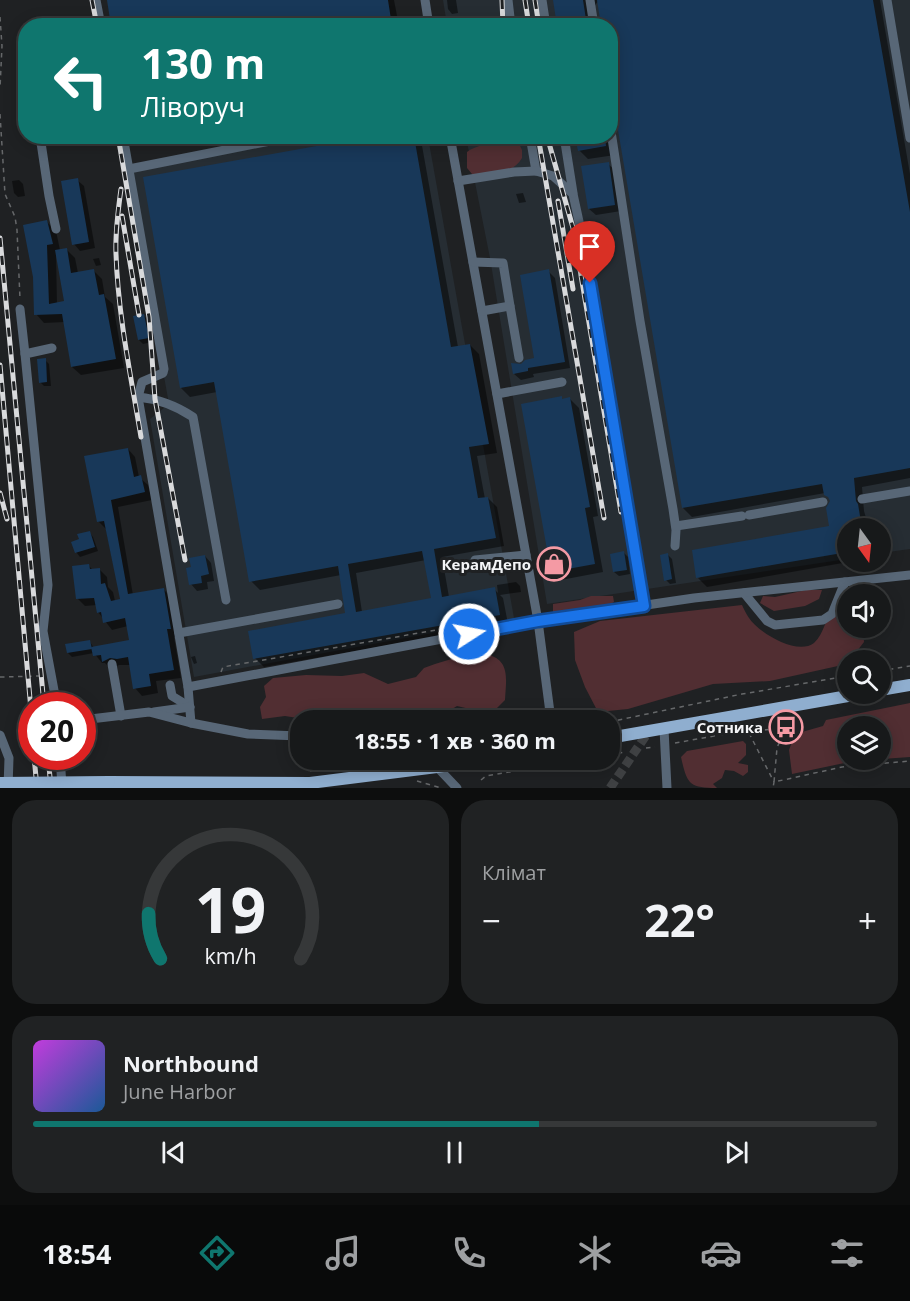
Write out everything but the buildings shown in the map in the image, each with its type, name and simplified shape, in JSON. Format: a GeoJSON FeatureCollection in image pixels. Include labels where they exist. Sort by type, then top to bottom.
{"type":"FeatureCollection","features":[{"type":"Feature","properties":{"kind":"main road"},"geometry":{"type":"LineString","coordinates":[[891,688],[910,685]]}},
{"type":"Feature","properties":{"kind":"main road"},"geometry":{"type":"LineString","coordinates":[[620,736],[837,698]]}},
{"type":"Feature","properties":{"kind":"main road"},"geometry":{"type":"LineString","coordinates":[[0,783],[310,783],[413,770]]}},
{"type":"Feature","properties":{"kind":"street"},"geometry":{"type":"LineString","coordinates":[[96,0],[99,18]]}},
{"type":"Feature","properties":{"kind":"street"},"geometry":{"type":"LineString","coordinates":[[425,0],[428,18]]}},
{"type":"Feature","properties":{"kind":"street"},"geometry":{"type":"LineString","coordinates":[[508,0],[510,18]]}},
{"type":"Feature","properties":{"kind":"street"},"geometry":{"type":"LineString","coordinates":[[542,0],[545,18]]}},
{"type":"Feature","properties":{"kind":"street"},"geometry":{"type":"LineString","coordinates":[[590,0],[593,18]]}},
{"type":"Feature","properties":{"kind":"street"},"geometry":{"type":"LineString","coordinates":[[887,0],[910,138]]}},
{"type":"Feature","properties":{"kind":"street"},"geometry":{"type":"LineString","coordinates":[[41,144],[56,229]]}},
{"type":"Feature","properties":{"kind":"street"},"geometry":{"type":"LineString","coordinates":[[124,144],[164,369],[163,373],[142,382],[138,397],[188,687],[191,723]]}},
{"type":"Feature","properties":{"kind":"street"},"geometry":{"type":"LineString","coordinates":[[129,169],[258,144]]}},
{"type":"Feature","properties":{"kind":"street"},"geometry":{"type":"LineString","coordinates":[[451,144],[538,621],[549,710]]}},
{"type":"Feature","properties":{"kind":"street"},"geometry":{"type":"LineString","coordinates":[[531,144],[536,171]]}},
{"type":"Feature","properties":{"kind":"street"},"geometry":{"type":"LineString","coordinates":[[565,144],[644,606]]}},
{"type":"Feature","properties":{"kind":"street"},"geometry":{"type":"LineString","coordinates":[[613,144],[640,321],[676,526],[675,546]]}},
{"type":"Feature","properties":{"kind":"street"},"geometry":{"type":"LineString","coordinates":[[458,181],[514,172],[536,171],[554,176],[573,194]]}},
{"type":"Feature","properties":{"kind":"street"},"geometry":{"type":"LineString","coordinates":[[473,262],[504,263],[519,358]]}},
{"type":"Feature","properties":{"kind":"street"},"geometry":{"type":"LineString","coordinates":[[482,311],[510,306]]}},
{"type":"Feature","properties":{"kind":"street"},"geometry":{"type":"LineString","coordinates":[[20,309],[48,585],[43,631],[54,692]]}},
{"type":"Feature","properties":{"kind":"street"},"geometry":{"type":"LineString","coordinates":[[25,354],[52,348]]}},
{"type":"Feature","properties":{"kind":"street"},"geometry":{"type":"LineString","coordinates":[[497,394],[562,382]]}},
{"type":"Feature","properties":{"kind":"street"},"geometry":{"type":"LineString","coordinates":[[138,397],[167,403],[193,417],[226,600]]}},
{"type":"Feature","properties":{"kind":"street"},"geometry":{"type":"LineString","coordinates":[[862,499],[910,491]]}},
{"type":"Feature","properties":{"kind":"street"},"geometry":{"type":"LineString","coordinates":[[676,526],[822,502]]}},
{"type":"Feature","properties":{"kind":"street"},"geometry":{"type":"LineString","coordinates":[[475,560],[526,555]]}},
{"type":"Feature","properties":{"kind":"street"},"geometry":{"type":"LineString","coordinates":[[188,687],[538,621],[744,593],[910,575]]}},
{"type":"Feature","properties":{"kind":"street"},"geometry":{"type":"LineString","coordinates":[[744,593],[767,621],[775,625],[823,620],[832,614],[845,582]]}},
{"type":"Feature","properties":{"kind":"street"},"geometry":{"type":"LineString","coordinates":[[179,633],[338,604]]}},
{"type":"Feature","properties":{"kind":"street"},"geometry":{"type":"LineString","coordinates":[[112,664],[121,716]]}},
{"type":"Feature","properties":{"kind":"street"},"geometry":{"type":"LineString","coordinates":[[170,685],[172,696],[190,707]]}},
{"type":"Feature","properties":{"kind":"street"},"geometry":{"type":"LineString","coordinates":[[96,719],[190,707]]}},
{"type":"Feature","properties":{"kind":"street"},"geometry":{"type":"LineString","coordinates":[[149,712],[248,734],[290,736]]}},
{"type":"Feature","properties":{"kind":"street"},"geometry":{"type":"LineString","coordinates":[[664,729],[667,788]]}},
{"type":"Feature","properties":{"kind":"street"},"geometry":{"type":"LineString","coordinates":[[0,735],[9,758],[9,788]]}},
{"type":"Feature","properties":{"kind":"street"},"geometry":{"type":"LineString","coordinates":[[60,770],[62,788]]}},
{"type":"Feature","properties":{"kind":"street"},"geometry":{"type":"LineString","coordinates":[[440,770],[457,788]]}},
{"type":"Feature","properties":{"kind":"path"},"geometry":{"type":"LineString","coordinates":[[0,17],[2,46],[0,88]]}},
{"type":"Feature","properties":{"kind":"path"},"geometry":{"type":"LineString","coordinates":[[0,114],[5,194],[15,217],[17,230],[20,309]]}},
{"type":"Feature","properties":{"kind":"path"},"geometry":{"type":"LineString","coordinates":[[547,577],[556,576],[555,571]]}},
{"type":"Feature","properties":{"kind":"path"},"geometry":{"type":"LineString","coordinates":[[215,682],[223,667],[492,619],[500,624]]}},
{"type":"Feature","properties":{"kind":"path"},"geometry":{"type":"LineString","coordinates":[[891,669],[910,666]]}},
{"type":"Feature","properties":{"kind":"path"},"geometry":{"type":"LineString","coordinates":[[0,676],[42,676],[53,685]]}},
{"type":"Feature","properties":{"kind":"path"},"geometry":{"type":"LineString","coordinates":[[620,720],[742,694],[837,678]]}},
{"type":"Feature","properties":{"kind":"path"},"geometry":{"type":"LineString","coordinates":[[675,743],[785,728],[777,748],[773,788]]}},
{"type":"Feature","properties":{"kind":"path"},"geometry":{"type":"LineString","coordinates":[[749,732],[774,782]]}},
{"type":"Feature","properties":{"kind":"path"},"geometry":{"type":"LineString","coordinates":[[646,748],[656,746]]}},
{"type":"Feature","properties":{"kind":"path"},"geometry":{"type":"LineString","coordinates":[[620,753],[625,752]]}},
{"type":"Feature","properties":{"kind":"path"},"geometry":{"type":"LineString","coordinates":[[774,782],[842,767],[910,761]]}},
{"type":"Feature","properties":{"kind":"path"},"geometry":{"type":"LineString","coordinates":[[481,780],[486,776],[521,770]]}},
{"type":"Feature","properties":{"kind":"shaded area"},"geometry":{"type":"Polygon","coordinates":[[[443,0],[910,0],[910,549],[891,552],[891,518],[837,518],[837,560],[547,604],[490,258],[467,144],[618,144],[618,18],[446,18],[443,0]]]}},
{"type":"Feature","properties":{"kind":"shaded area"},"geometry":{"type":"Polygon","coordinates":[[[251,144],[429,144],[514,618],[194,677],[150,419],[169,404],[126,166],[251,144]]]}},
{"type":"Feature","properties":{"kind":"shaded area"},"geometry":{"type":"Polygon","coordinates":[[[519,144],[522,158],[507,171],[486,175],[472,174],[467,168],[467,152],[480,146],[519,144]]]}},
{"type":"Feature","properties":{"kind":"shaded area"},"geometry":{"type":"Polygon","coordinates":[[[806,590],[822,590],[819,599],[805,606],[774,611],[760,603],[763,596],[775,597],[806,590]]]}},
{"type":"Feature","properties":{"kind":"shaded area"},"geometry":{"type":"Polygon","coordinates":[[[591,596],[613,596],[614,602],[584,612],[553,612],[553,604],[591,596]]]}},
{"type":"Feature","properties":{"kind":"shaded area"},"geometry":{"type":"Polygon","coordinates":[[[742,605],[754,624],[769,636],[789,645],[807,646],[818,639],[837,605],[837,638],[864,638],[864,642],[858,650],[837,650],[837,666],[770,681],[713,684],[628,709],[597,710],[575,660],[574,632],[600,621],[742,605]]]}},
{"type":"Feature","properties":{"kind":"shaded area"},"geometry":{"type":"Polygon","coordinates":[[[486,654],[500,661],[506,678],[505,700],[497,708],[474,710],[457,706],[450,710],[290,710],[290,717],[262,719],[260,707],[266,697],[264,686],[273,678],[364,673],[388,684],[416,677],[424,668],[458,657],[486,654]]]}},
{"type":"Feature","properties":{"kind":"shaded area"},"geometry":{"type":"Polygon","coordinates":[[[910,703],[910,757],[891,758],[891,716],[846,716],[910,703]]]}},
{"type":"Feature","properties":{"kind":"shaded area"},"geometry":{"type":"Polygon","coordinates":[[[837,718],[837,765],[792,774],[789,750],[795,734],[823,726],[826,720],[837,718]]]}},
{"type":"Feature","properties":{"kind":"shaded area"},"geometry":{"type":"Polygon","coordinates":[[[743,741],[746,744],[746,755],[738,763],[748,765],[748,772],[743,776],[734,771],[725,770],[722,778],[713,784],[717,788],[700,787],[688,779],[681,757],[687,751],[743,741]]]}},
{"type":"Feature","properties":{"kind":"tunnel"},"geometry":{"type":"LineString","coordinates":[[610,788],[649,731]]}},
{"type":"Feature","properties":{"kind":"railway"},"geometry":{"type":"LineString","coordinates":[[92,0],[95,18]]}},
{"type":"Feature","properties":{"kind":"railway"},"geometry":{"type":"LineString","coordinates":[[502,0],[503,18]]}},
{"type":"Feature","properties":{"kind":"railway"},"geometry":{"type":"LineString","coordinates":[[525,0],[528,18]]}},
{"type":"Feature","properties":{"kind":"railway"},"geometry":{"type":"LineString","coordinates":[[535,0],[538,18]]}},
{"type":"Feature","properties":{"kind":"railway"},"geometry":{"type":"LineString","coordinates":[[119,144],[149,317],[155,399],[185,560]]}},
{"type":"Feature","properties":{"kind":"railway"},"geometry":{"type":"LineString","coordinates":[[539,144],[604,518]]}},
{"type":"Feature","properties":{"kind":"railway"},"geometry":{"type":"LineString","coordinates":[[549,144],[573,228],[621,512]]}},
{"type":"Feature","properties":{"kind":"railway"},"geometry":{"type":"LineString","coordinates":[[121,189],[116,238],[117,277],[125,346],[141,437]]}},
{"type":"Feature","properties":{"kind":"railway"},"geometry":{"type":"LineString","coordinates":[[558,201],[573,289]]}},
{"type":"Feature","properties":{"kind":"railway"},"geometry":{"type":"LineString","coordinates":[[122,216],[139,315]]}},
{"type":"Feature","properties":{"kind":"railway"},"geometry":{"type":"LineString","coordinates":[[0,238],[43,692]]}},
{"type":"Feature","properties":{"kind":"railway"},"geometry":{"type":"LineString","coordinates":[[0,365],[29,692]]}},
{"type":"Feature","properties":{"kind":"railway"},"geometry":{"type":"LineString","coordinates":[[0,493],[7,519]]}},
{"type":"Feature","properties":{"kind":"railway"},"geometry":{"type":"LineString","coordinates":[[35,770],[37,788]]}},
{"type":"Feature","properties":{"kind":"railway"},"geometry":{"type":"LineString","coordinates":[[49,770],[51,788]]}},
{"type":"Feature","properties":{"kind":"place","name":"КерамДепо"},"geometry":{"type":"Point","coordinates":[554,564]}},
{"type":"Feature","properties":{"kind":"place","name":"Сотника"},"geometry":{"type":"Point","coordinates":[786,727]}},
{"type":"Feature","properties":{"kind":"route"},"geometry":{"type":"LineString","coordinates":[[469,634],[538,621],[644,606],[590,283]]}}]}
